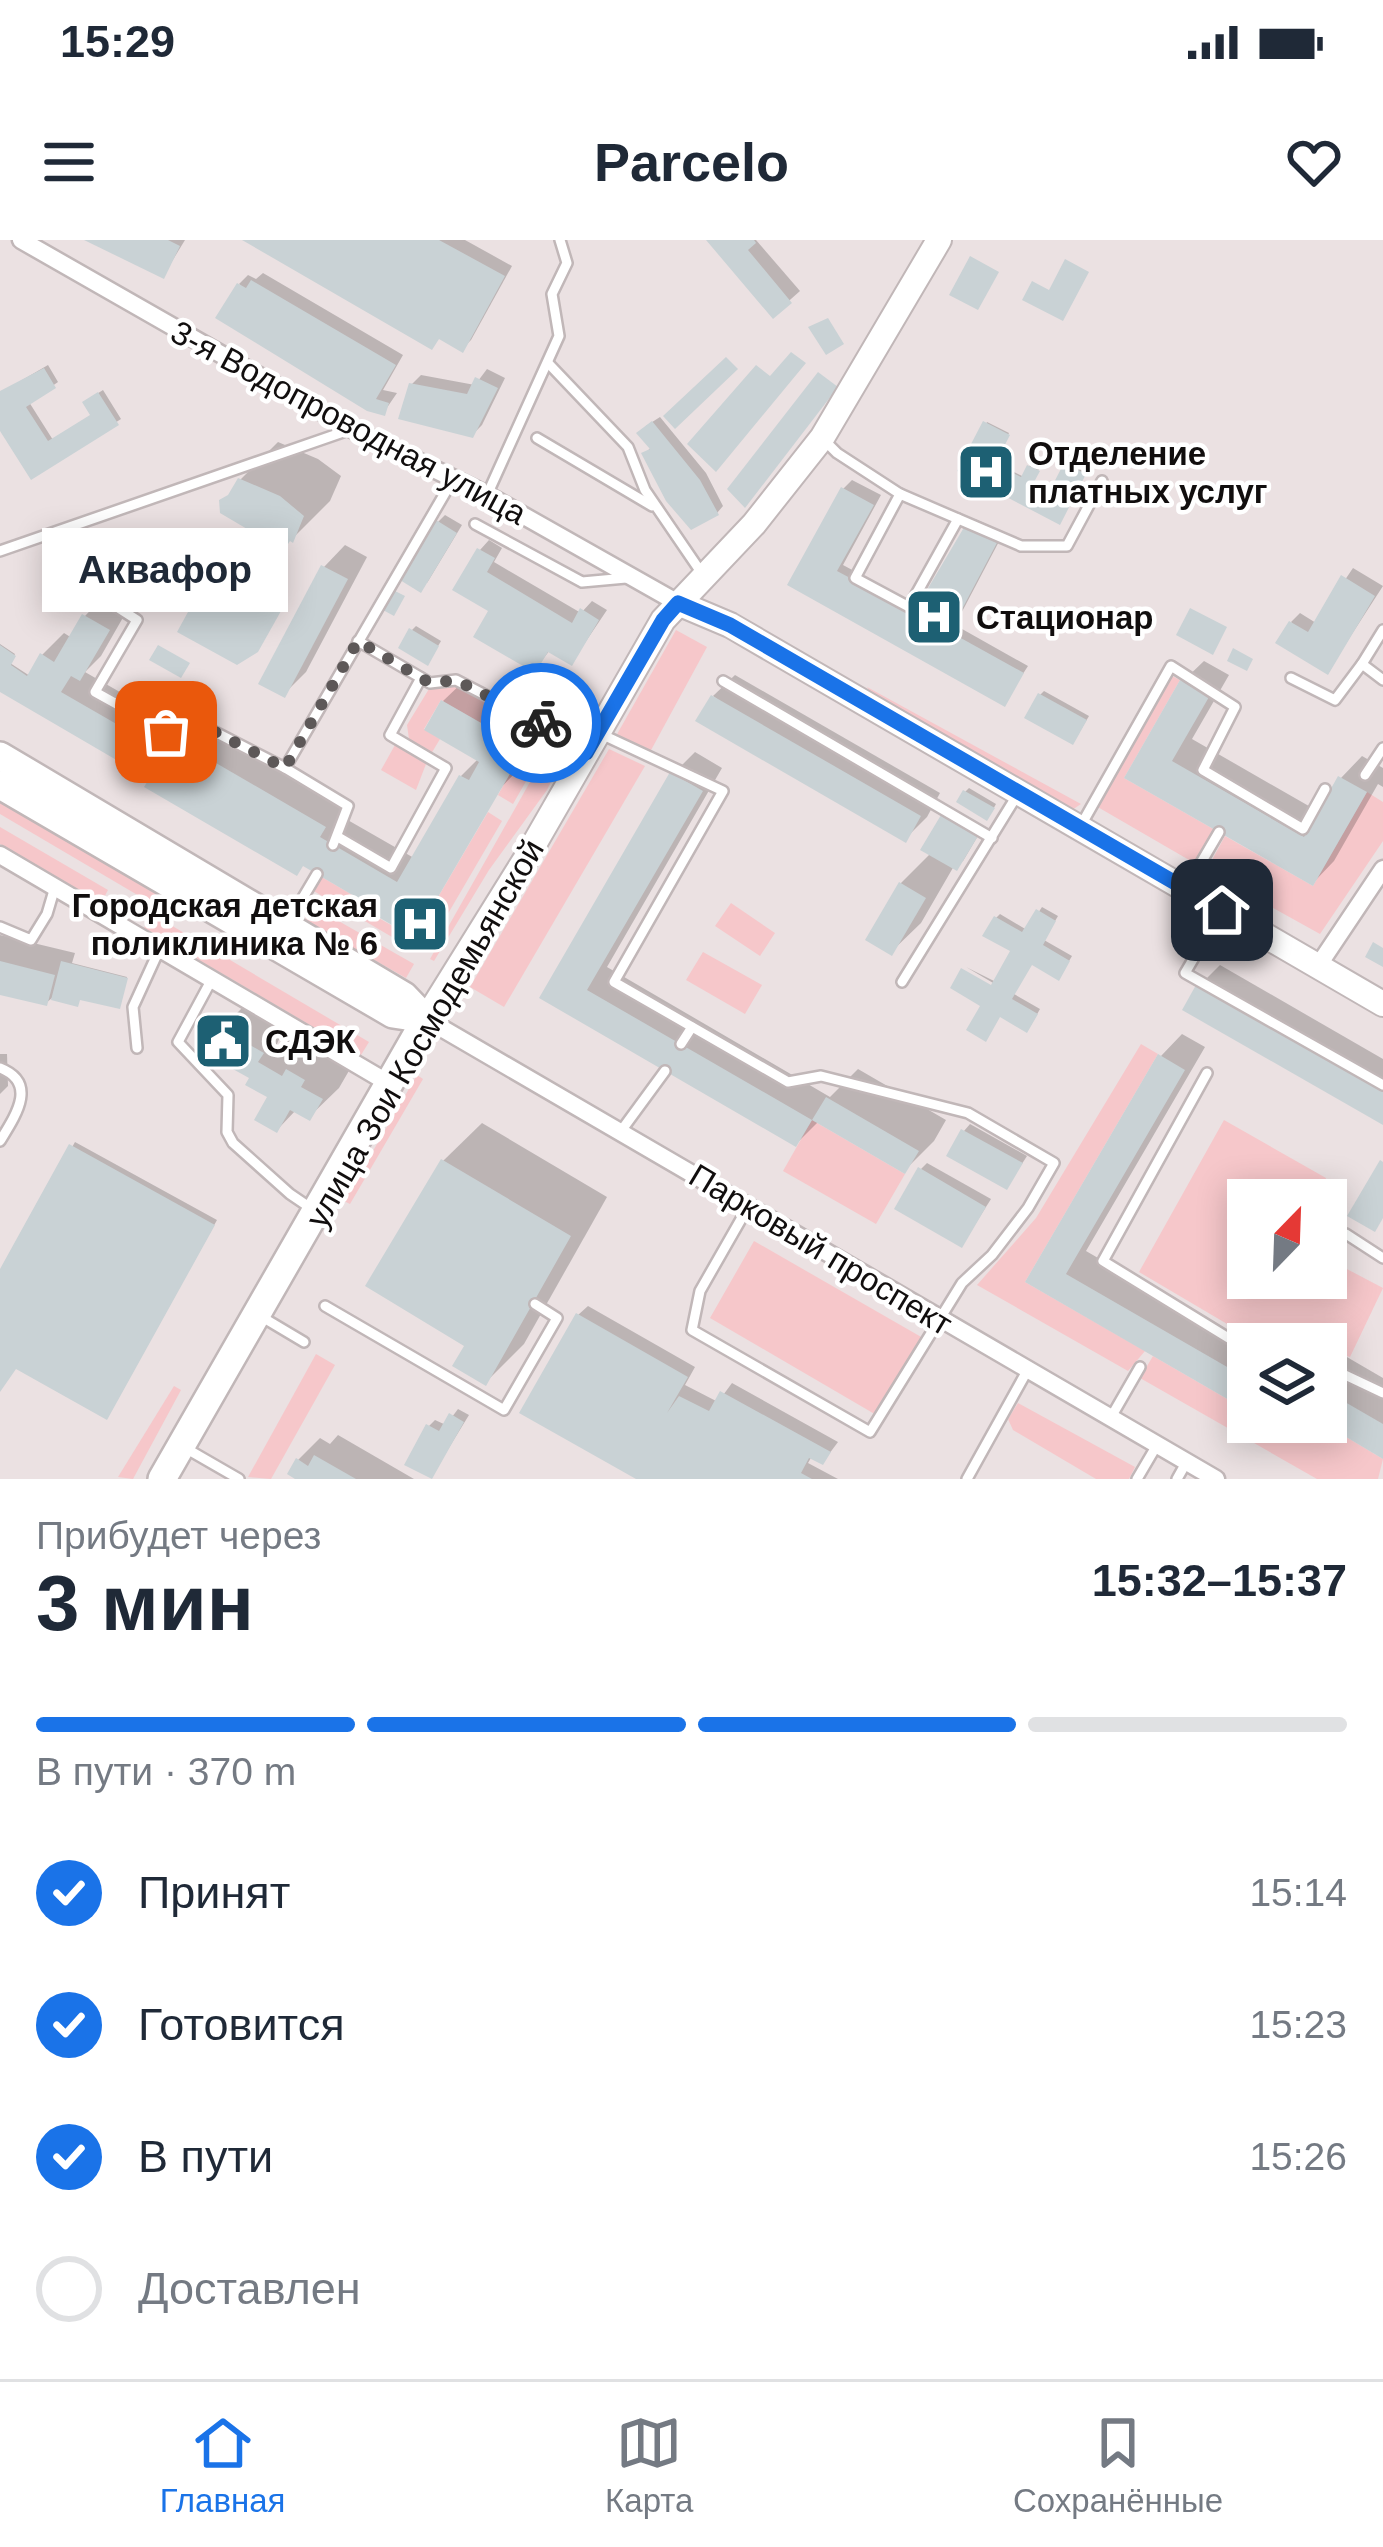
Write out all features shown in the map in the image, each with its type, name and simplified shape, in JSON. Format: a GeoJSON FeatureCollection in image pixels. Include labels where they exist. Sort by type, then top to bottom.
{"type":"FeatureCollection","features":[{"type":"Feature","properties":{"kind":"main road","name":"улица Зои Космодемьянской"},"geometry":{"type":"LineString","coordinates":[[162,1479],[426,1019],[663,620],[786,486],[823,437],[939,240]]}},
{"type":"Feature","properties":{"kind":"main road"},"geometry":{"type":"LineString","coordinates":[[678,603],[730,625],[1383,1004]]}},
{"type":"Feature","properties":{"kind":"main road","name":"Парковый проспект"},"geometry":{"type":"LineString","coordinates":[[0,756],[404,996],[426,1019]]}},
{"type":"Feature","properties":{"kind":"main road","name":"Парковый проспект"},"geometry":{"type":"LineString","coordinates":[[0,785],[393,1014],[426,1019]]}},
{"type":"Feature","properties":{"kind":"street","name":"3-я Водопроводная улица"},"geometry":{"type":"LineString","coordinates":[[27,242],[352,429],[487,494],[678,603]]}},
{"type":"Feature","properties":{"kind":"street"},"geometry":{"type":"LineString","coordinates":[[0,855],[390,1084]]}},
{"type":"Feature","properties":{"kind":"street"},"geometry":{"type":"LineString","coordinates":[[1318,966],[1383,869]]}},
{"type":"Feature","properties":{"kind":"street","name":"Парковый проспект"},"geometry":{"type":"LineString","coordinates":[[426,1019],[1157,1445],[1181,1471],[1216,1479]]}},
{"type":"Feature","properties":{"kind":"lane"},"geometry":{"type":"LineString","coordinates":[[487,494],[559,336],[552,295],[567,263],[560,240]]}},
{"type":"Feature","properties":{"kind":"lane"},"geometry":{"type":"LineString","coordinates":[[548,363],[628,448],[656,508],[704,575]]}},
{"type":"Feature","properties":{"kind":"lane"},"geometry":{"type":"LineString","coordinates":[[0,551],[352,429]]}},
{"type":"Feature","properties":{"kind":"lane"},"geometry":{"type":"LineString","coordinates":[[823,437],[845,459],[900,494],[1021,546],[1067,546],[1102,481]]}},
{"type":"Feature","properties":{"kind":"lane"},"geometry":{"type":"LineString","coordinates":[[537,439],[656,508]]}},
{"type":"Feature","properties":{"kind":"lane"},"geometry":{"type":"LineString","coordinates":[[285,768],[452,481]]}},
{"type":"Feature","properties":{"kind":"lane"},"geometry":{"type":"LineString","coordinates":[[900,494],[855,578],[909,607],[958,519]]}},
{"type":"Feature","properties":{"kind":"lane"},"geometry":{"type":"LineString","coordinates":[[475,524],[582,582],[632,577]]}},
{"type":"Feature","properties":{"kind":"lane"},"geometry":{"type":"LineString","coordinates":[[51,534],[78,582],[137,620],[95,692],[166,732],[178,713],[285,768],[348,806],[336,841],[391,868],[446,769],[390,735],[421,678]]}},
{"type":"Feature","properties":{"kind":"lane"},"geometry":{"type":"LineString","coordinates":[[1291,678],[1335,700],[1383,630]]}},
{"type":"Feature","properties":{"kind":"lane"},"geometry":{"type":"LineString","coordinates":[[358,641],[430,683],[456,680],[557,732],[723,790],[614,982],[788,1082],[820,1076],[968,1113],[1054,1163],[992,1255],[962,1283],[870,1432],[692,1330],[700,1291],[749,1206]]}},
{"type":"Feature","properties":{"kind":"lane"},"geometry":{"type":"LineString","coordinates":[[1362,664],[1383,680]]}},
{"type":"Feature","properties":{"kind":"lane"},"geometry":{"type":"LineString","coordinates":[[1080,827],[1171,666],[1235,707],[1203,770],[1239,796],[1303,829],[1325,789]]}},
{"type":"Feature","properties":{"kind":"lane"},"geometry":{"type":"LineString","coordinates":[[723,681],[992,838]]}},
{"type":"Feature","properties":{"kind":"lane"},"geometry":{"type":"LineString","coordinates":[[1365,775],[1383,748]]}},
{"type":"Feature","properties":{"kind":"lane"},"geometry":{"type":"LineString","coordinates":[[902,982],[1018,792]]}},
{"type":"Feature","properties":{"kind":"lane"},"geometry":{"type":"LineString","coordinates":[[1186,889],[1219,832]]}},
{"type":"Feature","properties":{"kind":"lane"},"geometry":{"type":"LineString","coordinates":[[286,925],[316,874]]}},
{"type":"Feature","properties":{"kind":"lane"},"geometry":{"type":"LineString","coordinates":[[0,927],[31,940],[47,914],[55,887]]}},
{"type":"Feature","properties":{"kind":"lane"},"geometry":{"type":"LineString","coordinates":[[1222,910],[1185,973],[1383,1085]]}},
{"type":"Feature","properties":{"kind":"lane"},"geometry":{"type":"LineString","coordinates":[[136,1048],[134,1007],[160,948]]}},
{"type":"Feature","properties":{"kind":"lane"},"geometry":{"type":"LineString","coordinates":[[212,979],[178,1042],[228,1095],[227,1132],[233,1143],[318,1213]]}},
{"type":"Feature","properties":{"kind":"lane"},"geometry":{"type":"LineString","coordinates":[[681,1044],[692,1027]]}},
{"type":"Feature","properties":{"kind":"lane"},"geometry":{"type":"LineString","coordinates":[[0,1068],[14,1073],[24,1095],[0,1141]]}},
{"type":"Feature","properties":{"kind":"lane"},"geometry":{"type":"LineString","coordinates":[[622,1131],[665,1071]]}},
{"type":"Feature","properties":{"kind":"lane"},"geometry":{"type":"LineString","coordinates":[[1207,1072],[1103,1261],[1227,1337]]}},
{"type":"Feature","properties":{"kind":"lane"},"geometry":{"type":"LineString","coordinates":[[1347,1235],[1383,1258]]}},
{"type":"Feature","properties":{"kind":"lane"},"geometry":{"type":"LineString","coordinates":[[325,1306],[504,1410],[557,1318],[535,1304]]}},
{"type":"Feature","properties":{"kind":"lane"},"geometry":{"type":"LineString","coordinates":[[257,1314],[304,1342]]}},
{"type":"Feature","properties":{"kind":"lane"},"geometry":{"type":"LineString","coordinates":[[1110,1419],[1140,1367]]}},
{"type":"Feature","properties":{"kind":"lane"},"geometry":{"type":"LineString","coordinates":[[970,1478],[1027,1371]]}},
{"type":"Feature","properties":{"kind":"lane"},"geometry":{"type":"LineString","coordinates":[[1347,1376],[1383,1393]]}},
{"type":"Feature","properties":{"kind":"lane"},"geometry":{"type":"LineString","coordinates":[[180,1445],[239,1479]]}},
{"type":"Feature","properties":{"kind":"lane"},"geometry":{"type":"LineString","coordinates":[[1137,1479],[1157,1445]]}},
{"type":"Feature","properties":{"kind":"shaded area"},"geometry":{"type":"Polygon","coordinates":[[[676,630],[707,647],[650,752],[616,736],[676,630]]]}},
{"type":"Feature","properties":{"kind":"shaded area"},"geometry":{"type":"Polygon","coordinates":[[[1172,676],[1180,680],[1124,778],[1215,830],[1196,864],[1096,806],[1172,676]]]}},
{"type":"Feature","properties":{"kind":"shaded area"},"geometry":{"type":"Polygon","coordinates":[[[456,682],[553,734],[513,804],[498,795],[524,748],[441,700],[424,729],[440,739],[431,754],[409,739],[407,725],[432,684],[456,682]]]}},
{"type":"Feature","properties":{"kind":"shaded area"},"geometry":{"type":"Polygon","coordinates":[[[867,687],[1081,804],[1072,810],[877,702],[867,687]]]}},
{"type":"Feature","properties":{"kind":"shaded area"},"geometry":{"type":"Polygon","coordinates":[[[552,743],[559,752],[559,765],[547,790],[489,870],[434,961],[430,959],[552,743]]]}},
{"type":"Feature","properties":{"kind":"shaded area"},"geometry":{"type":"Polygon","coordinates":[[[395,745],[426,764],[416,790],[381,770],[395,745]]]}},
{"type":"Feature","properties":{"kind":"shaded area"},"geometry":{"type":"Polygon","coordinates":[[[609,749],[645,766],[504,1007],[470,987],[609,749]]]}},
{"type":"Feature","properties":{"kind":"shaded area"},"geometry":{"type":"Polygon","coordinates":[[[1367,792],[1383,802],[1383,841],[1320,934],[1206,871],[1225,836],[1313,886],[1367,792]]]}},
{"type":"Feature","properties":{"kind":"shaded area"},"geometry":{"type":"Polygon","coordinates":[[[0,799],[159,893],[181,916],[163,910],[0,814],[0,799]]]}},
{"type":"Feature","properties":{"kind":"shaded area"},"geometry":{"type":"Polygon","coordinates":[[[488,812],[502,821],[439,929],[424,921],[488,812]]]}},
{"type":"Feature","properties":{"kind":"shaded area"},"geometry":{"type":"Polygon","coordinates":[[[0,827],[108,890],[101,903],[0,844],[0,827]]]}},
{"type":"Feature","properties":{"kind":"shaded area"},"geometry":{"type":"Polygon","coordinates":[[[320,876],[414,938],[409,947],[312,890],[320,876]]]}},
{"type":"Feature","properties":{"kind":"shaded area"},"geometry":{"type":"Polygon","coordinates":[[[307,903],[414,964],[406,978],[309,923],[304,916],[307,903]]]}},
{"type":"Feature","properties":{"kind":"shaded area"},"geometry":{"type":"Polygon","coordinates":[[[731,903],[775,933],[760,956],[715,926],[731,903]]]}},
{"type":"Feature","properties":{"kind":"shaded area"},"geometry":{"type":"Polygon","coordinates":[[[152,914],[369,1042],[361,1055],[144,928],[152,914]]]}},
{"type":"Feature","properties":{"kind":"shaded area"},"geometry":{"type":"Polygon","coordinates":[[[703,952],[762,985],[745,1014],[686,980],[703,952]]]}},
{"type":"Feature","properties":{"kind":"shaded area"},"geometry":{"type":"Polygon","coordinates":[[[1141,1044],[1158,1054],[1025,1282],[1145,1351],[1128,1371],[977,1285],[1036,1218],[1141,1044]]]}},
{"type":"Feature","properties":{"kind":"shaded area"},"geometry":{"type":"Polygon","coordinates":[[[417,1075],[423,1079],[350,1204],[344,1201],[417,1075]]]}},
{"type":"Feature","properties":{"kind":"shaded area"},"geometry":{"type":"Polygon","coordinates":[[[812,1120],[905,1174],[876,1224],[783,1171],[812,1120]]]}},
{"type":"Feature","properties":{"kind":"shaded area"},"geometry":{"type":"Polygon","coordinates":[[[1224,1120],[1326,1178],[1227,1179],[1227,1299],[1347,1299],[1347,1269],[1383,1288],[1350,1357],[1347,1323],[1227,1324],[1139,1272],[1224,1120]]]}},
{"type":"Feature","properties":{"kind":"shaded area"},"geometry":{"type":"Polygon","coordinates":[[[754,1241],[923,1338],[878,1416],[710,1318],[754,1241]]]}},
{"type":"Feature","properties":{"kind":"shaded area"},"geometry":{"type":"Polygon","coordinates":[[[316,1354],[335,1365],[271,1479],[248,1477],[316,1354]]]}},
{"type":"Feature","properties":{"kind":"shaded area"},"geometry":{"type":"Polygon","coordinates":[[[1153,1356],[1227,1399],[1227,1428],[1140,1378],[1153,1356]]]}},
{"type":"Feature","properties":{"kind":"shaded area"},"geometry":{"type":"Polygon","coordinates":[[[174,1386],[181,1390],[133,1479],[118,1477],[174,1386]]]}},
{"type":"Feature","properties":{"kind":"shaded area"},"geometry":{"type":"Polygon","coordinates":[[[1018,1403],[1135,1467],[1129,1479],[1096,1479],[1013,1430],[1008,1419],[1018,1403]]]}},
{"type":"Feature","properties":{"kind":"shaded area"},"geometry":{"type":"Polygon","coordinates":[[[1347,1438],[1383,1459],[1378,1479],[1317,1479],[1254,1443],[1347,1443],[1347,1438]]]}},
{"type":"Feature","properties":{"kind":"building"},"geometry":{"type":"Polygon","coordinates":[[[84,240],[168,240],[180,246],[164,279],[84,240]]]}},
{"type":"Feature","properties":{"kind":"building"},"geometry":{"type":"Polygon","coordinates":[[[242,240],[439,240],[505,276],[463,353],[439,339],[432,350],[242,240]]]}},
{"type":"Feature","properties":{"kind":"building"},"geometry":{"type":"Polygon","coordinates":[[[706,240],[754,240],[748,250],[792,303],[773,319],[706,240]]]}},
{"type":"Feature","properties":{"kind":"building"},"geometry":{"type":"Polygon","coordinates":[[[970,256],[999,272],[978,310],[949,295],[970,256]]]}},
{"type":"Feature","properties":{"kind":"building"},"geometry":{"type":"Polygon","coordinates":[[[1065,259],[1089,272],[1063,321],[1022,300],[1032,281],[1049,290],[1065,259]]]}},
{"type":"Feature","properties":{"kind":"building"},"geometry":{"type":"Polygon","coordinates":[[[251,280],[396,365],[376,399],[389,403],[385,416],[367,411],[215,318],[237,283],[246,288],[251,280]]]}},
{"type":"Feature","properties":{"kind":"building"},"geometry":{"type":"Polygon","coordinates":[[[828,318],[844,344],[826,355],[808,327],[828,318]]]}},
{"type":"Feature","properties":{"kind":"building"},"geometry":{"type":"Polygon","coordinates":[[[791,352],[806,363],[716,472],[687,444],[756,365],[770,376],[791,352]]]}},
{"type":"Feature","properties":{"kind":"building"},"geometry":{"type":"Polygon","coordinates":[[[726,357],[738,369],[675,429],[663,416],[726,357]]]}},
{"type":"Feature","properties":{"kind":"building"},"geometry":{"type":"Polygon","coordinates":[[[44,368],[56,388],[26,407],[48,441],[90,415],[82,402],[98,392],[119,425],[31,480],[0,431],[0,391],[44,368]]]}},
{"type":"Feature","properties":{"kind":"building"},"geometry":{"type":"Polygon","coordinates":[[[818,372],[838,387],[745,508],[727,489],[818,372]]]}},
{"type":"Feature","properties":{"kind":"building"},"geometry":{"type":"Polygon","coordinates":[[[475,377],[498,388],[473,438],[398,419],[409,383],[467,394],[475,377]]]}},
{"type":"Feature","properties":{"kind":"building"},"geometry":{"type":"Polygon","coordinates":[[[652,421],[700,480],[719,515],[691,530],[666,501],[641,453],[650,449],[636,433],[652,421]]]}},
{"type":"Feature","properties":{"kind":"building","name":"Отделение платных услуг"},"geometry":{"type":"Polygon","coordinates":[[[983,421],[1010,435],[995,464],[1021,477],[1027,465],[1040,471],[1033,484],[1049,492],[1064,463],[1086,474],[1060,525],[957,471],[983,421]]]}},
{"type":"Feature","properties":{"kind":"building"},"geometry":{"type":"Polygon","coordinates":[[[238,478],[280,496],[304,516],[293,543],[286,547],[271,543],[220,513],[219,500],[238,478]]]}},
{"type":"Feature","properties":{"kind":"building"},"geometry":{"type":"Polygon","coordinates":[[[841,487],[874,505],[837,571],[914,612],[966,524],[999,539],[950,632],[1024,673],[1005,707],[787,585],[841,487]]]}},
{"type":"Feature","properties":{"kind":"building"},"geometry":{"type":"Polygon","coordinates":[[[436,520],[457,533],[421,593],[400,580],[436,520]]]}},
{"type":"Feature","properties":{"kind":"building"},"geometry":{"type":"Polygon","coordinates":[[[477,548],[495,558],[487,572],[572,623],[580,608],[599,620],[572,666],[548,652],[535,673],[473,637],[488,611],[452,590],[477,548]]]}},
{"type":"Feature","properties":{"kind":"building"},"geometry":{"type":"Polygon","coordinates":[[[321,565],[348,579],[285,698],[258,684],[321,565]]]}},
{"type":"Feature","properties":{"kind":"building"},"geometry":{"type":"Polygon","coordinates":[[[1341,575],[1375,596],[1328,675],[1275,643],[1289,621],[1308,632],[1341,575]]]}},
{"type":"Feature","properties":{"kind":"building"},"geometry":{"type":"Polygon","coordinates":[[[205,581],[254,608],[259,599],[281,611],[258,652],[237,665],[177,632],[205,581]]]}},
{"type":"Feature","properties":{"kind":"building"},"geometry":{"type":"Polygon","coordinates":[[[393,590],[405,596],[394,616],[383,610],[393,590]]]}},
{"type":"Feature","properties":{"kind":"building"},"geometry":{"type":"Polygon","coordinates":[[[1190,608],[1227,627],[1213,655],[1176,635],[1190,608]]]}},
{"type":"Feature","properties":{"kind":"building"},"geometry":{"type":"Polygon","coordinates":[[[82,614],[110,630],[80,681],[71,676],[61,692],[165,752],[173,738],[326,827],[320,837],[397,882],[459,775],[469,780],[479,762],[424,730],[441,700],[525,748],[414,938],[375,915],[378,910],[303,866],[297,876],[144,787],[149,779],[0,692],[0,645],[16,656],[11,665],[27,676],[40,653],[54,662],[82,614]]]}},
{"type":"Feature","properties":{"kind":"building"},"geometry":{"type":"Polygon","coordinates":[[[409,628],[439,646],[428,666],[398,648],[409,628]]]}},
{"type":"Feature","properties":{"kind":"building"},"geometry":{"type":"Polygon","coordinates":[[[158,645],[190,663],[181,678],[149,660],[158,645]]]}},
{"type":"Feature","properties":{"kind":"building"},"geometry":{"type":"Polygon","coordinates":[[[1233,648],[1253,659],[1247,671],[1227,661],[1233,648]]]}},
{"type":"Feature","properties":{"kind":"building"},"geometry":{"type":"Polygon","coordinates":[[[1180,680],[1209,697],[1172,761],[1304,837],[1338,776],[1367,792],[1313,886],[1124,778],[1180,680]]]}},
{"type":"Feature","properties":{"kind":"building"},"geometry":{"type":"Polygon","coordinates":[[[1038,693],[1087,720],[1073,745],[1024,718],[1038,693]]]}},
{"type":"Feature","properties":{"kind":"building"},"geometry":{"type":"Polygon","coordinates":[[[711,695],[921,816],[906,843],[695,721],[711,695]]]}},
{"type":"Feature","properties":{"kind":"building"},"geometry":{"type":"Polygon","coordinates":[[[670,772],[703,791],[587,990],[812,1120],[796,1147],[539,998],[670,772]]]}},
{"type":"Feature","properties":{"kind":"building"},"geometry":{"type":"Polygon","coordinates":[[[963,790],[995,808],[987,821],[956,802],[963,790]]]}},
{"type":"Feature","properties":{"kind":"building"},"geometry":{"type":"Polygon","coordinates":[[[941,815],[978,836],[957,871],[920,850],[941,815]]]}},
{"type":"Feature","properties":{"kind":"building"},"geometry":{"type":"Polygon","coordinates":[[[899,882],[926,898],[892,956],[865,940],[899,882]]]}},
{"type":"Feature","properties":{"kind":"building"},"geometry":{"type":"Polygon","coordinates":[[[1036,909],[1056,921],[1043,945],[1070,961],[1059,981],[1032,965],[1012,999],[1038,1014],[1027,1033],[1000,1017],[986,1042],[966,1030],[980,1006],[950,988],[961,968],[991,985],[1010,951],[982,936],[994,916],[1022,932],[1036,909]]]}},
{"type":"Feature","properties":{"kind":"building"},"geometry":{"type":"Polygon","coordinates":[[[1373,942],[1383,948],[1383,967],[1365,957],[1373,942]]]}},
{"type":"Feature","properties":{"kind":"building"},"geometry":{"type":"Polygon","coordinates":[[[0,961],[55,975],[47,1006],[0,995],[0,961]]]}},
{"type":"Feature","properties":{"kind":"building"},"geometry":{"type":"Polygon","coordinates":[[[61,961],[128,978],[120,1009],[80,1000],[78,1007],[51,1000],[61,961]]]}},
{"type":"Feature","properties":{"kind":"building"},"geometry":{"type":"Polygon","coordinates":[[[1196,985],[1383,1092],[1383,1125],[1182,1010],[1196,985]]]}},
{"type":"Feature","properties":{"kind":"building"},"geometry":{"type":"Polygon","coordinates":[[[219,1027],[264,1053],[258,1062],[282,1076],[286,1069],[305,1080],[301,1087],[323,1099],[310,1121],[290,1110],[277,1133],[254,1120],[267,1097],[245,1085],[249,1078],[204,1053],[219,1027]]]}},
{"type":"Feature","properties":{"kind":"building"},"geometry":{"type":"Polygon","coordinates":[[[1158,1054],[1185,1070],[1066,1274],[1227,1367],[1227,1399],[1025,1282],[1158,1054]]]}},
{"type":"Feature","properties":{"kind":"building"},"geometry":{"type":"Polygon","coordinates":[[[826,1097],[919,1151],[905,1174],[812,1120],[826,1097]]]}},
{"type":"Feature","properties":{"kind":"building"},"geometry":{"type":"Polygon","coordinates":[[[961,1129],[1023,1163],[1007,1190],[946,1156],[961,1129]]]}},
{"type":"Feature","properties":{"kind":"building"},"geometry":{"type":"Polygon","coordinates":[[[69,1144],[215,1225],[107,1420],[16,1369],[0,1392],[0,1269],[69,1144]]]}},
{"type":"Feature","properties":{"kind":"building"},"geometry":{"type":"Polygon","coordinates":[[[441,1159],[571,1236],[486,1386],[452,1366],[464,1346],[365,1286],[441,1159]]]}},
{"type":"Feature","properties":{"kind":"building"},"geometry":{"type":"Polygon","coordinates":[[[1380,1160],[1383,1218],[1375,1232],[1347,1216],[1380,1160]]]}},
{"type":"Feature","properties":{"kind":"building"},"geometry":{"type":"Polygon","coordinates":[[[918,1167],[986,1207],[962,1248],[894,1209],[918,1167]]]}},
{"type":"Feature","properties":{"kind":"building"},"geometry":{"type":"Polygon","coordinates":[[[576,1313],[688,1377],[667,1413],[679,1396],[709,1411],[720,1391],[831,1452],[823,1465],[809,1458],[801,1473],[812,1479],[636,1479],[519,1413],[576,1313]]]}},
{"type":"Feature","properties":{"kind":"building"},"geometry":{"type":"Polygon","coordinates":[[[1347,1403],[1383,1424],[1383,1459],[1347,1438],[1347,1403]]]}},
{"type":"Feature","properties":{"kind":"building"},"geometry":{"type":"Polygon","coordinates":[[[449,1413],[464,1422],[432,1479],[404,1465],[426,1424],[439,1431],[449,1413]]]}},
{"type":"Feature","properties":{"kind":"building"},"geometry":{"type":"Polygon","coordinates":[[[314,1455],[356,1479],[295,1479],[287,1474],[296,1458],[308,1466],[314,1455]]]}},
{"type":"Feature","properties":{"kind":"way so far"},"geometry":{"type":"LineString","coordinates":[[166,732],[178,713],[285,768],[358,641],[430,683],[456,680],[541,723]]}},
{"type":"Feature","properties":{"kind":"place","name":"Отделение платных услуг"},"geometry":{"type":"Point","coordinates":[986,472]}},
{"type":"Feature","properties":{"kind":"place","name":"Стационар"},"geometry":{"type":"Point","coordinates":[934,617]}},
{"type":"Feature","properties":{"kind":"place","name":"Аквафор"},"geometry":{"type":"Point","coordinates":[166,732]}},
{"type":"Feature","properties":{"kind":"place","name":"Городская детская поликлиника № 6"},"geometry":{"type":"Point","coordinates":[420,924]}},
{"type":"Feature","properties":{"kind":"place","name":"СДЭК"},"geometry":{"type":"Point","coordinates":[223,1041]}},
{"type":"Feature","properties":{"kind":"route"},"geometry":{"type":"LineString","coordinates":[[541,723],[586,753],[663,620],[678,603],[730,625],[1222,910]]}}]}
